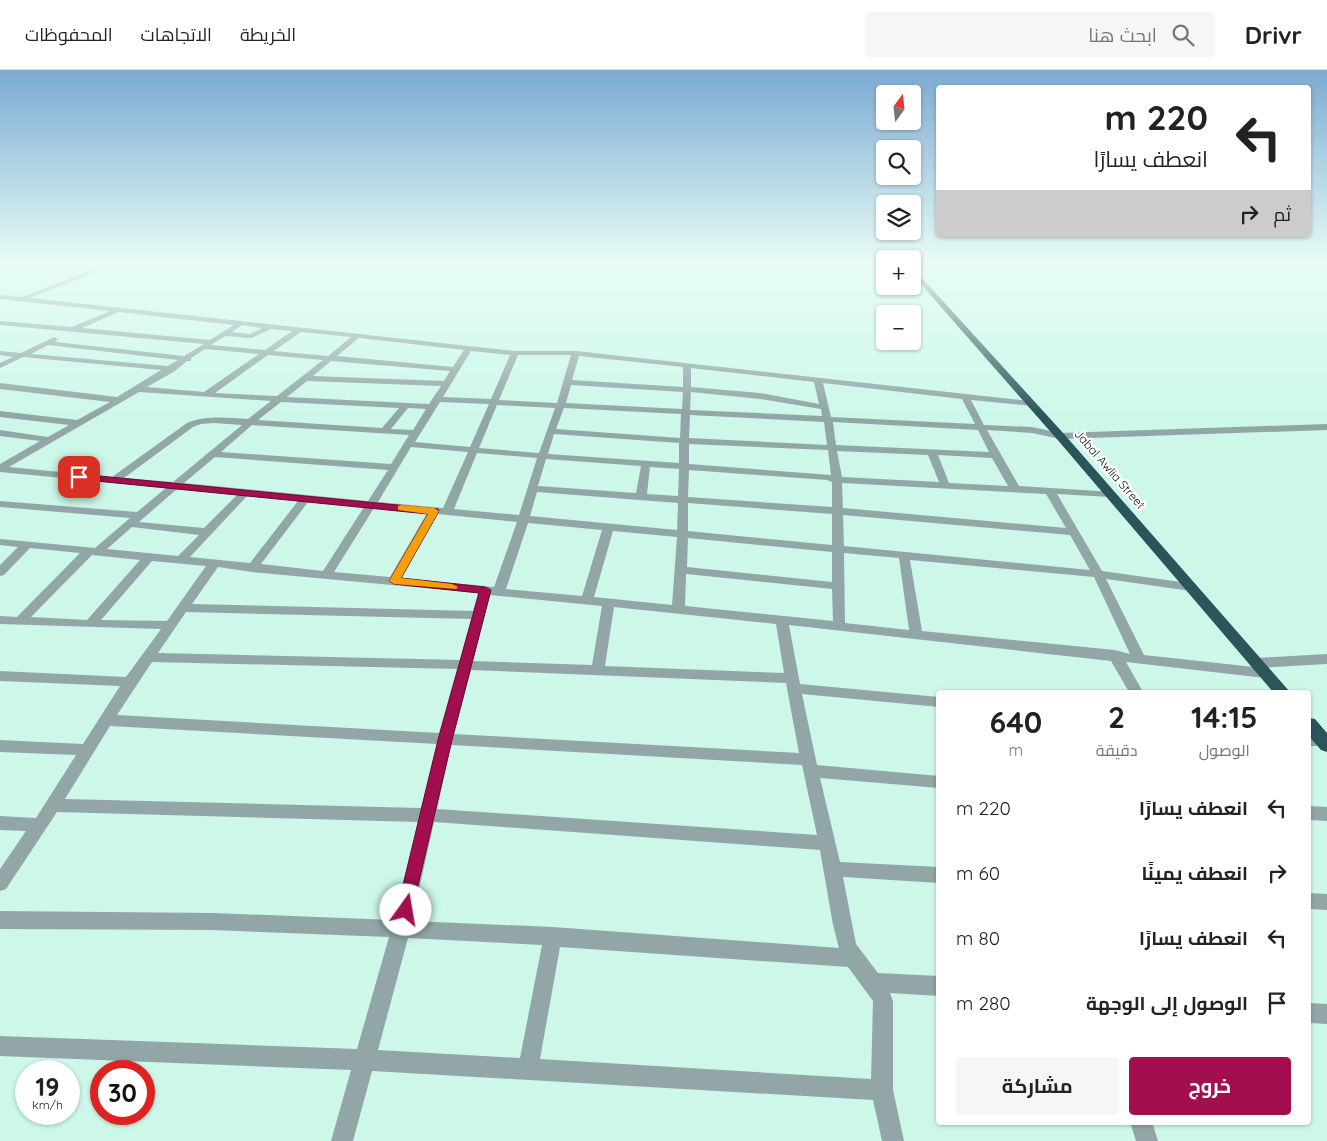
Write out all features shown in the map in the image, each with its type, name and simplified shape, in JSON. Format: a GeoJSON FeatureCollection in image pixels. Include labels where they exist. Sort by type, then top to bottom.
{"type":"FeatureCollection","features":[{"type":"Feature","properties":{"kind":"highway","name":"Jabal Awlia Street"},"geometry":{"type":"LineString","coordinates":[[951,314],[1280,690]]}},
{"type":"Feature","properties":{"kind":"highway"},"geometry":{"type":"LineString","coordinates":[[1311,727],[1320,742]]}},
{"type":"Feature","properties":{"kind":"street"},"geometry":{"type":"LineString","coordinates":[[0,366],[109,314]]}},
{"type":"Feature","properties":{"kind":"street"},"geometry":{"type":"LineString","coordinates":[[156,314],[515,353],[576,353],[1030,404]]}},
{"type":"Feature","properties":{"kind":"street"},"geometry":{"type":"LineString","coordinates":[[0,323],[266,352],[454,369]]}},
{"type":"Feature","properties":{"kind":"street"},"geometry":{"type":"LineString","coordinates":[[0,468],[117,400],[138,390],[242,323]]}},
{"type":"Feature","properties":{"kind":"street"},"geometry":{"type":"LineString","coordinates":[[225,334],[251,336],[271,326]]}},
{"type":"Feature","properties":{"kind":"street"},"geometry":{"type":"LineString","coordinates":[[206,395],[300,329]]}},
{"type":"Feature","properties":{"kind":"street"},"geometry":{"type":"LineString","coordinates":[[22,620],[94,551],[141,516],[249,423],[357,336]]}},
{"type":"Feature","properties":{"kind":"street"},"geometry":{"type":"LineString","coordinates":[[48,343],[188,359]]}},
{"type":"Feature","properties":{"kind":"street"},"geometry":{"type":"LineString","coordinates":[[327,574],[444,384],[469,348]]}},
{"type":"Feature","properties":{"kind":"street"},"geometry":{"type":"LineString","coordinates":[[94,362],[116,351]]}},
{"type":"Feature","properties":{"kind":"street"},"geometry":{"type":"LineString","coordinates":[[0,353],[172,369]]}},
{"type":"Feature","properties":{"kind":"street"},"geometry":{"type":"LineString","coordinates":[[446,512],[515,353]]}},
{"type":"Feature","properties":{"kind":"street"},"geometry":{"type":"LineString","coordinates":[[342,1141],[401,928],[445,740],[479,615],[492,591],[523,520],[576,353]]}},
{"type":"Feature","properties":{"kind":"street"},"geometry":{"type":"LineString","coordinates":[[144,367],[162,356]]}},
{"type":"Feature","properties":{"kind":"street"},"geometry":{"type":"LineString","coordinates":[[678,610],[681,570],[684,440],[688,390],[687,366]]}},
{"type":"Feature","properties":{"kind":"street"},"geometry":{"type":"LineString","coordinates":[[306,378],[444,384]]}},
{"type":"Feature","properties":{"kind":"street"},"geometry":{"type":"LineString","coordinates":[[818,380],[828,421],[837,480],[839,626]]}},
{"type":"Feature","properties":{"kind":"street"},"geometry":{"type":"LineString","coordinates":[[566,382],[760,396],[824,407]]}},
{"type":"Feature","properties":{"kind":"street"},"geometry":{"type":"LineString","coordinates":[[0,386],[117,400]]}},
{"type":"Feature","properties":{"kind":"street"},"geometry":{"type":"LineString","coordinates":[[138,390],[405,406],[493,401],[560,404],[828,421],[1032,430],[1060,436],[1327,427]]}},
{"type":"Feature","properties":{"kind":"street"},"geometry":{"type":"LineString","coordinates":[[965,396],[995,455],[1015,488]]}},
{"type":"Feature","properties":{"kind":"street"},"geometry":{"type":"LineString","coordinates":[[384,431],[405,406]]}},
{"type":"Feature","properties":{"kind":"street"},"geometry":{"type":"LineString","coordinates":[[0,414],[78,423]]}},
{"type":"Feature","properties":{"kind":"street"},"geometry":{"type":"LineString","coordinates":[[114,480],[190,425],[200,421],[214,420],[415,433]]}},
{"type":"Feature","properties":{"kind":"street"},"geometry":{"type":"LineString","coordinates":[[550,431],[684,440],[995,455]]}},
{"type":"Feature","properties":{"kind":"street"},"geometry":{"type":"LineString","coordinates":[[0,433],[51,440]]}},
{"type":"Feature","properties":{"kind":"street"},"geometry":{"type":"LineString","coordinates":[[408,444],[828,477],[837,480],[1110,494]]}},
{"type":"Feature","properties":{"kind":"street"},"geometry":{"type":"LineString","coordinates":[[932,452],[946,486]]}},
{"type":"Feature","properties":{"kind":"street"},"geometry":{"type":"LineString","coordinates":[[212,454],[394,466]]}},
{"type":"Feature","properties":{"kind":"street"},"geometry":{"type":"LineString","coordinates":[[641,496],[646,464]]}},
{"type":"Feature","properties":{"kind":"street"},"geometry":{"type":"LineString","coordinates":[[0,468],[523,520],[1098,574],[1191,587]]}},
{"type":"Feature","properties":{"kind":"street"},"geometry":{"type":"LineString","coordinates":[[532,489],[683,498],[1074,532]]}},
{"type":"Feature","properties":{"kind":"street"},"geometry":{"type":"LineString","coordinates":[[1050,490],[1098,574],[1138,658]]}},
{"type":"Feature","properties":{"kind":"street"},"geometry":{"type":"LineString","coordinates":[[180,561],[244,493]]}},
{"type":"Feature","properties":{"kind":"street"},"geometry":{"type":"LineString","coordinates":[[252,568],[305,498]]}},
{"type":"Feature","properties":{"kind":"street"},"geometry":{"type":"LineString","coordinates":[[0,504],[141,516]]}},
{"type":"Feature","properties":{"kind":"street"},"geometry":{"type":"LineString","coordinates":[[394,581],[434,511]]}},
{"type":"Feature","properties":{"kind":"street"},"geometry":{"type":"LineString","coordinates":[[131,524],[206,532]]}},
{"type":"Feature","properties":{"kind":"street"},"geometry":{"type":"LineString","coordinates":[[587,600],[608,528]]}},
{"type":"Feature","properties":{"kind":"street"},"geometry":{"type":"LineString","coordinates":[[0,542],[609,602],[1138,658],[1260,668],[1327,659]]}},
{"type":"Feature","properties":{"kind":"street"},"geometry":{"type":"LineString","coordinates":[[0,572],[27,545]]}},
{"type":"Feature","properties":{"kind":"street"},"geometry":{"type":"LineString","coordinates":[[904,556],[916,634]]}},
{"type":"Feature","properties":{"kind":"street"},"geometry":{"type":"LineString","coordinates":[[90,624],[149,557]]}},
{"type":"Feature","properties":{"kind":"street"},"geometry":{"type":"LineString","coordinates":[[0,883],[40,825],[146,657],[214,564]]}},
{"type":"Feature","properties":{"kind":"street"},"geometry":{"type":"LineString","coordinates":[[681,570],[839,586]]}},
{"type":"Feature","properties":{"kind":"street"},"geometry":{"type":"LineString","coordinates":[[598,670],[609,602]]}},
{"type":"Feature","properties":{"kind":"street"},"geometry":{"type":"LineString","coordinates":[[182,608],[479,615]]}},
{"type":"Feature","properties":{"kind":"street"},"geometry":{"type":"LineString","coordinates":[[0,620],[169,625]]}},
{"type":"Feature","properties":{"kind":"street"},"geometry":{"type":"LineString","coordinates":[[782,620],[792,683],[833,869],[843,929],[852,958],[880,992],[884,1008],[882,1090],[893,1141]]}},
{"type":"Feature","properties":{"kind":"street"},"geometry":{"type":"LineString","coordinates":[[1114,655],[1135,690]]}},
{"type":"Feature","properties":{"kind":"street"},"geometry":{"type":"LineString","coordinates":[[146,657],[598,670],[792,683],[936,702]]}},
{"type":"Feature","properties":{"kind":"street"},"geometry":{"type":"LineString","coordinates":[[0,676],[130,682]]}},
{"type":"Feature","properties":{"kind":"street"},"geometry":{"type":"LineString","coordinates":[[105,720],[445,740],[809,765],[936,782]]}},
{"type":"Feature","properties":{"kind":"street"},"geometry":{"type":"LineString","coordinates":[[0,746],[86,750]]}},
{"type":"Feature","properties":{"kind":"street"},"geometry":{"type":"LineString","coordinates":[[51,805],[428,815],[827,843]]}},
{"type":"Feature","properties":{"kind":"street"},"geometry":{"type":"LineString","coordinates":[[1311,812],[1327,814]]}},
{"type":"Feature","properties":{"kind":"street"},"geometry":{"type":"LineString","coordinates":[[0,823],[40,825]]}},
{"type":"Feature","properties":{"kind":"street"},"geometry":{"type":"LineString","coordinates":[[833,869],[936,875]]}},
{"type":"Feature","properties":{"kind":"street"},"geometry":{"type":"LineString","coordinates":[[1311,900],[1327,902]]}},
{"type":"Feature","properties":{"kind":"street"},"geometry":{"type":"LineString","coordinates":[[0,920],[90,919],[401,928],[553,936],[852,958]]}},
{"type":"Feature","properties":{"kind":"street"},"geometry":{"type":"LineString","coordinates":[[528,1069],[553,936]]}},
{"type":"Feature","properties":{"kind":"street"},"geometry":{"type":"LineString","coordinates":[[873,982],[936,986]]}},
{"type":"Feature","properties":{"kind":"street"},"geometry":{"type":"LineString","coordinates":[[1311,1013],[1327,1014]]}},
{"type":"Feature","properties":{"kind":"street"},"geometry":{"type":"LineString","coordinates":[[0,1046],[122,1049],[364,1060],[882,1090]]}},
{"type":"Feature","properties":{"kind":"street"},"geometry":{"type":"LineString","coordinates":[[1141,1125],[1147,1141]]}},
{"type":"Feature","properties":{"kind":"slow traffic"},"geometry":{"type":"LineString","coordinates":[[402,508],[434,511],[394,581],[452,587]]}},
{"type":"Feature","properties":{"kind":"route"},"geometry":{"type":"LineString","coordinates":[[79,477],[434,511],[394,581],[485,590],[445,740],[406,910]]}}]}
